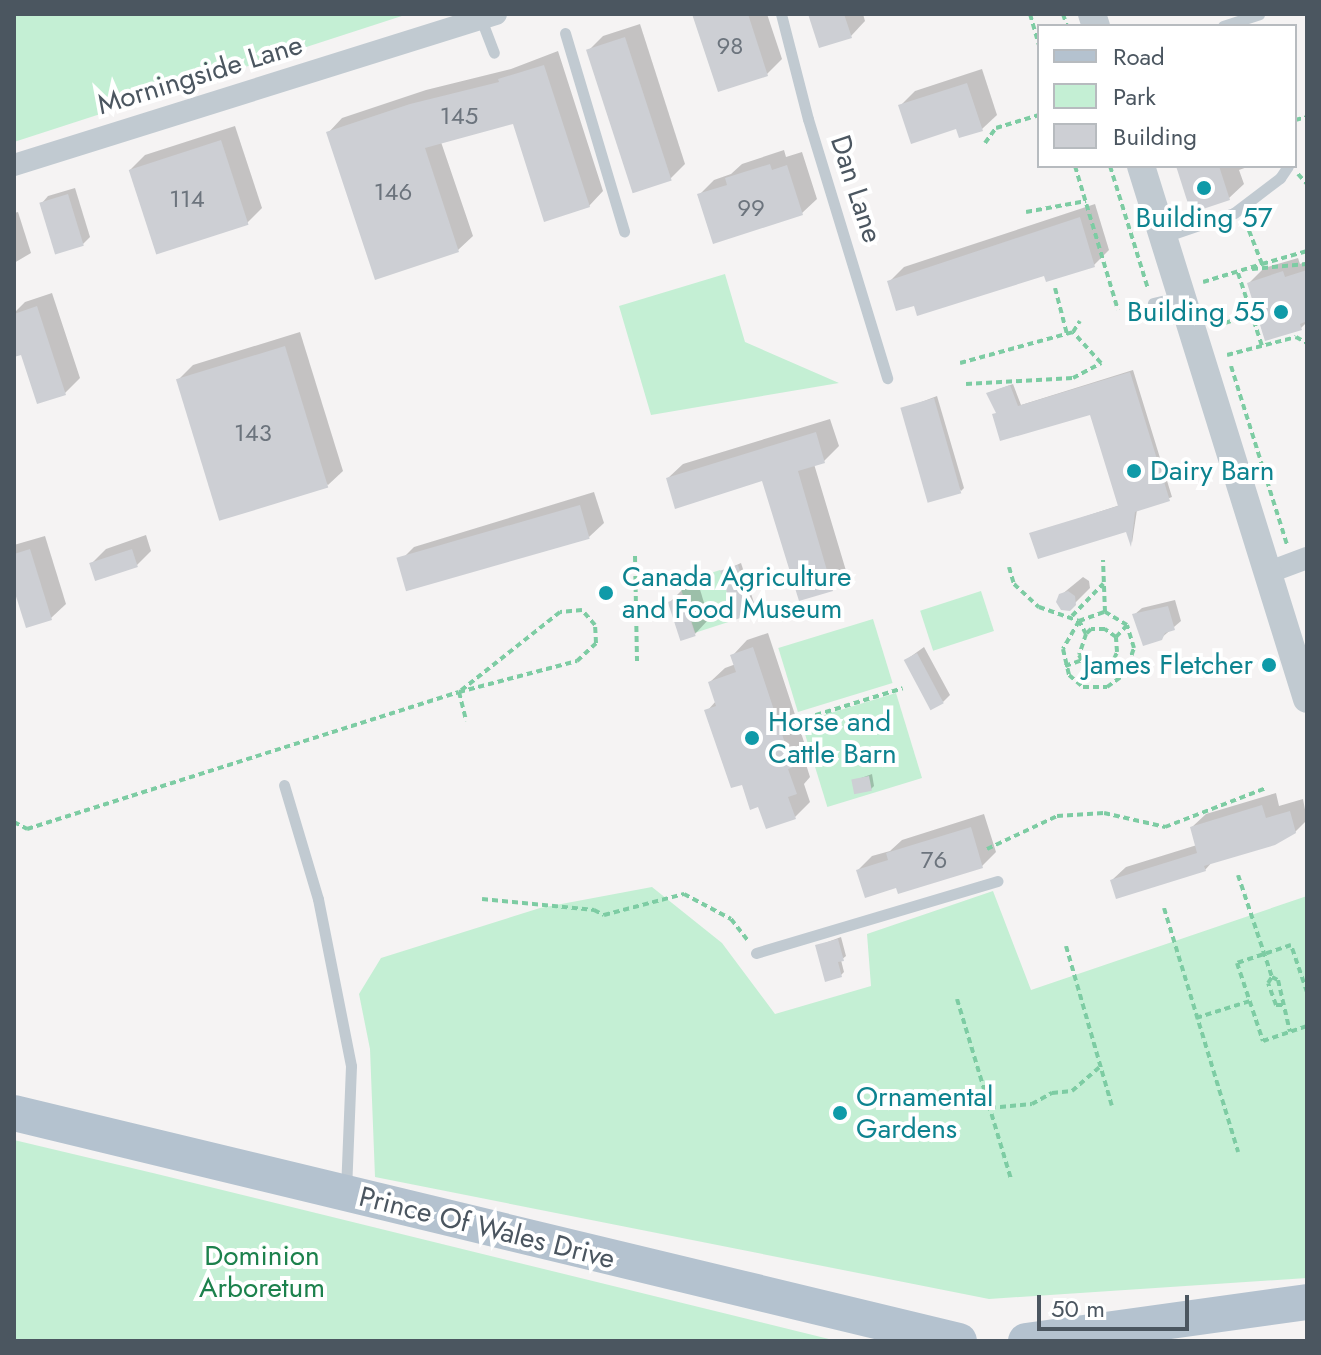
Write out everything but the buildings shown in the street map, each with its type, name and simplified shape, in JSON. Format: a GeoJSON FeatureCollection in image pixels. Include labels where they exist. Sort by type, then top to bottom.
{"type":"FeatureCollection","features":[{"type":"Feature","properties":{"kind":"main road","name":"Prince Of Wales Drive"},"geometry":{"type":"LineString","coordinates":[[14,1113],[959,1341]]}},
{"type":"Feature","properties":{"kind":"main road"},"geometry":{"type":"LineString","coordinates":[[1026,1341],[1307,1302]]}},
{"type":"Feature","properties":{"kind":"main road"},"geometry":{"type":"LineString","coordinates":[[1183,1341],[1307,1324]]}},
{"type":"Feature","properties":{"kind":"street","name":"Morningside Lane"},"geometry":{"type":"LineString","coordinates":[[14,165],[489,16]]}},
{"type":"Feature","properties":{"kind":"street"},"geometry":{"type":"LineString","coordinates":[[1142,168],[1163,238],[1192,289],[1193,332],[1307,699]]}},
{"type":"Feature","properties":{"kind":"street"},"geometry":{"type":"LineString","coordinates":[[1267,573],[1307,558]]}},
{"type":"Feature","properties":{"kind":"lane","name":"Dan Lane"},"geometry":{"type":"LineString","coordinates":[[781,14],[808,119],[887,378]]}},
{"type":"Feature","properties":{"kind":"lane"},"geometry":{"type":"LineString","coordinates":[[1229,24],[1260,14]]}},
{"type":"Feature","properties":{"kind":"lane"},"geometry":{"type":"LineString","coordinates":[[489,16],[494,53]]}},
{"type":"Feature","properties":{"kind":"lane"},"geometry":{"type":"LineString","coordinates":[[565,33],[624,231]]}},
{"type":"Feature","properties":{"kind":"lane"},"geometry":{"type":"LineString","coordinates":[[1163,238],[1240,210],[1280,178],[1287,168]]}},
{"type":"Feature","properties":{"kind":"lane"},"geometry":{"type":"LineString","coordinates":[[1153,303],[1192,289]]}},
{"type":"Feature","properties":{"kind":"lane"},"geometry":{"type":"LineString","coordinates":[[284,785],[318,899],[351,1066],[345,1193]]}},
{"type":"Feature","properties":{"kind":"lane"},"geometry":{"type":"LineString","coordinates":[[756,953],[998,881]]}},
{"type":"Feature","properties":{"kind":"path"},"geometry":{"type":"LineString","coordinates":[[1030,14],[1037,38]]}},
{"type":"Feature","properties":{"kind":"path"},"geometry":{"type":"LineString","coordinates":[[985,143],[996,128],[1037,116]]}},
{"type":"Feature","properties":{"kind":"path"},"geometry":{"type":"LineString","coordinates":[[1076,168],[1118,310]]}},
{"type":"Feature","properties":{"kind":"path"},"geometry":{"type":"LineString","coordinates":[[1111,168],[1153,303]]}},
{"type":"Feature","properties":{"kind":"path"},"geometry":{"type":"LineString","coordinates":[[1026,212],[1086,201]]}},
{"type":"Feature","properties":{"kind":"path"},"geometry":{"type":"LineString","coordinates":[[1240,210],[1262,264]]}},
{"type":"Feature","properties":{"kind":"path"},"geometry":{"type":"LineString","coordinates":[[1192,289],[1307,251]]}},
{"type":"Feature","properties":{"kind":"path"},"geometry":{"type":"LineString","coordinates":[[1250,269],[1260,271],[1307,264]]}},
{"type":"Feature","properties":{"kind":"path"},"geometry":{"type":"LineString","coordinates":[[1238,273],[1262,346]]}},
{"type":"Feature","properties":{"kind":"path"},"geometry":{"type":"LineString","coordinates":[[966,384],[1073,378],[1101,363],[1070,333],[1055,288]]}},
{"type":"Feature","properties":{"kind":"path"},"geometry":{"type":"LineString","coordinates":[[1193,332],[1251,315]]}},
{"type":"Feature","properties":{"kind":"path"},"geometry":{"type":"LineString","coordinates":[[960,363],[1070,333],[1080,321]]}},
{"type":"Feature","properties":{"kind":"path"},"geometry":{"type":"LineString","coordinates":[[1227,355],[1296,337],[1307,343]]}},
{"type":"Feature","properties":{"kind":"path"},"geometry":{"type":"LineString","coordinates":[[635,556],[637,661]]}},
{"type":"Feature","properties":{"kind":"path"},"geometry":{"type":"LineString","coordinates":[[1103,560],[1105,612]]}},
{"type":"Feature","properties":{"kind":"path"},"geometry":{"type":"LineString","coordinates":[[1009,567],[1014,584],[1039,607],[1072,616],[1079,621],[1086,634]]}},
{"type":"Feature","properties":{"kind":"path"},"geometry":{"type":"LineString","coordinates":[[1072,616],[1103,584]]}},
{"type":"Feature","properties":{"kind":"path"},"geometry":{"type":"LineString","coordinates":[[14,822],[27,829],[459,692],[577,661],[596,643],[595,625],[582,610],[560,612],[459,692]]}},
{"type":"Feature","properties":{"kind":"path"},"geometry":{"type":"LineString","coordinates":[[1105,612],[1127,625],[1134,648],[1125,674],[1107,687],[1083,687],[1069,675],[1065,666],[1063,649],[1079,621],[1105,612]]}},
{"type":"Feature","properties":{"kind":"path"},"geometry":{"type":"LineString","coordinates":[[1116,637],[1105,629],[1091,629],[1086,634],[1079,655],[1087,670],[1097,675],[1110,668],[1117,652],[1116,637],[1127,625]]}},
{"type":"Feature","properties":{"kind":"path"},"geometry":{"type":"LineString","coordinates":[[1065,666],[1082,660]]}},
{"type":"Feature","properties":{"kind":"path"},"geometry":{"type":"LineString","coordinates":[[787,724],[903,688]]}},
{"type":"Feature","properties":{"kind":"path"},"geometry":{"type":"LineString","coordinates":[[459,692],[466,721]]}},
{"type":"Feature","properties":{"kind":"path"},"geometry":{"type":"LineString","coordinates":[[987,849],[1057,816],[1104,813],[1165,827],[1266,788]]}},
{"type":"Feature","properties":{"kind":"path"},"geometry":{"type":"LineString","coordinates":[[1238,875],[1272,977],[1278,980],[1290,1032]]}},
{"type":"Feature","properties":{"kind":"path"},"geometry":{"type":"LineString","coordinates":[[482,899],[503,904],[594,910],[604,915],[684,894],[731,919],[756,953]]}},
{"type":"Feature","properties":{"kind":"path"},"geometry":{"type":"LineString","coordinates":[[1164,908],[1238,1152]]}},
{"type":"Feature","properties":{"kind":"path"},"geometry":{"type":"LineString","coordinates":[[1307,992],[1291,945],[1237,963],[1263,1041],[1307,1026]]}},
{"type":"Feature","properties":{"kind":"path"},"geometry":{"type":"LineString","coordinates":[[1066,946],[1112,1106]]}},
{"type":"Feature","properties":{"kind":"path"},"geometry":{"type":"LineString","coordinates":[[1272,977],[1268,983],[1276,1005],[1282,1005]]}},
{"type":"Feature","properties":{"kind":"path"},"geometry":{"type":"LineString","coordinates":[[957,999],[1011,1179]]}},
{"type":"Feature","properties":{"kind":"path"},"geometry":{"type":"LineString","coordinates":[[1196,1018],[1250,1001]]}},
{"type":"Feature","properties":{"kind":"path"},"geometry":{"type":"LineString","coordinates":[[990,1108],[1032,1104],[1052,1093],[1072,1091],[1100,1067]]}},
{"type":"Feature","properties":{"kind":"green space"},"geometry":{"type":"Polygon","coordinates":[[[14,14],[408,14],[14,142],[14,14]]]}},
{"type":"Feature","properties":{"kind":"green space"},"geometry":{"type":"Polygon","coordinates":[[[725,274],[745,342],[839,383],[651,415],[619,306],[725,274]]]}},
{"type":"Feature","properties":{"kind":"green space"},"geometry":{"type":"Polygon","coordinates":[[[720,570],[736,619],[695,633],[679,583],[720,570]]]}},
{"type":"Feature","properties":{"kind":"green space"},"geometry":{"type":"Polygon","coordinates":[[[981,591],[994,631],[933,651],[920,611],[981,591]]]}},
{"type":"Feature","properties":{"kind":"green space"},"geometry":{"type":"Polygon","coordinates":[[[873,619],[893,683],[798,712],[778,648],[873,619]]]}},
{"type":"Feature","properties":{"kind":"green space"},"geometry":{"type":"Polygon","coordinates":[[[896,693],[922,778],[827,807],[801,722],[896,693]]]}},
{"type":"Feature","properties":{"kind":"green space","name":"Ornamental Gardens"},"geometry":{"type":"Polygon","coordinates":[[[652,887],[722,943],[775,1014],[871,986],[867,934],[993,891],[1031,990],[1307,896],[1307,1278],[989,1299],[375,1177],[370,1049],[359,994],[381,958],[540,908],[652,887]]]}},
{"type":"Feature","properties":{"kind":"green space","name":"Dominion Arboretum"},"geometry":{"type":"Polygon","coordinates":[[[14,1140],[157,1174],[837,1341],[14,1341],[14,1140]]]}},
{"type":"Feature","properties":{"kind":"place","name":"Building 57"},"geometry":{"type":"Point","coordinates":[1204,188]}},
{"type":"Feature","properties":{"kind":"place","name":"Building 55"},"geometry":{"type":"Point","coordinates":[1281,312]}},
{"type":"Feature","properties":{"kind":"place","name":"Dairy Barn"},"geometry":{"type":"Point","coordinates":[1134,471]}},
{"type":"Feature","properties":{"kind":"place","name":"Canada Agriculture and Food Museum"},"geometry":{"type":"Point","coordinates":[606,593]}},
{"type":"Feature","properties":{"kind":"place","name":"James Fletcher"},"geometry":{"type":"Point","coordinates":[1269,665]}},
{"type":"Feature","properties":{"kind":"place","name":"Horse and Cattle Barn"},"geometry":{"type":"Point","coordinates":[752,738]}},
{"type":"Feature","properties":{"kind":"place","name":"Ornamental Gardens"},"geometry":{"type":"Point","coordinates":[840,1113]}}]}
